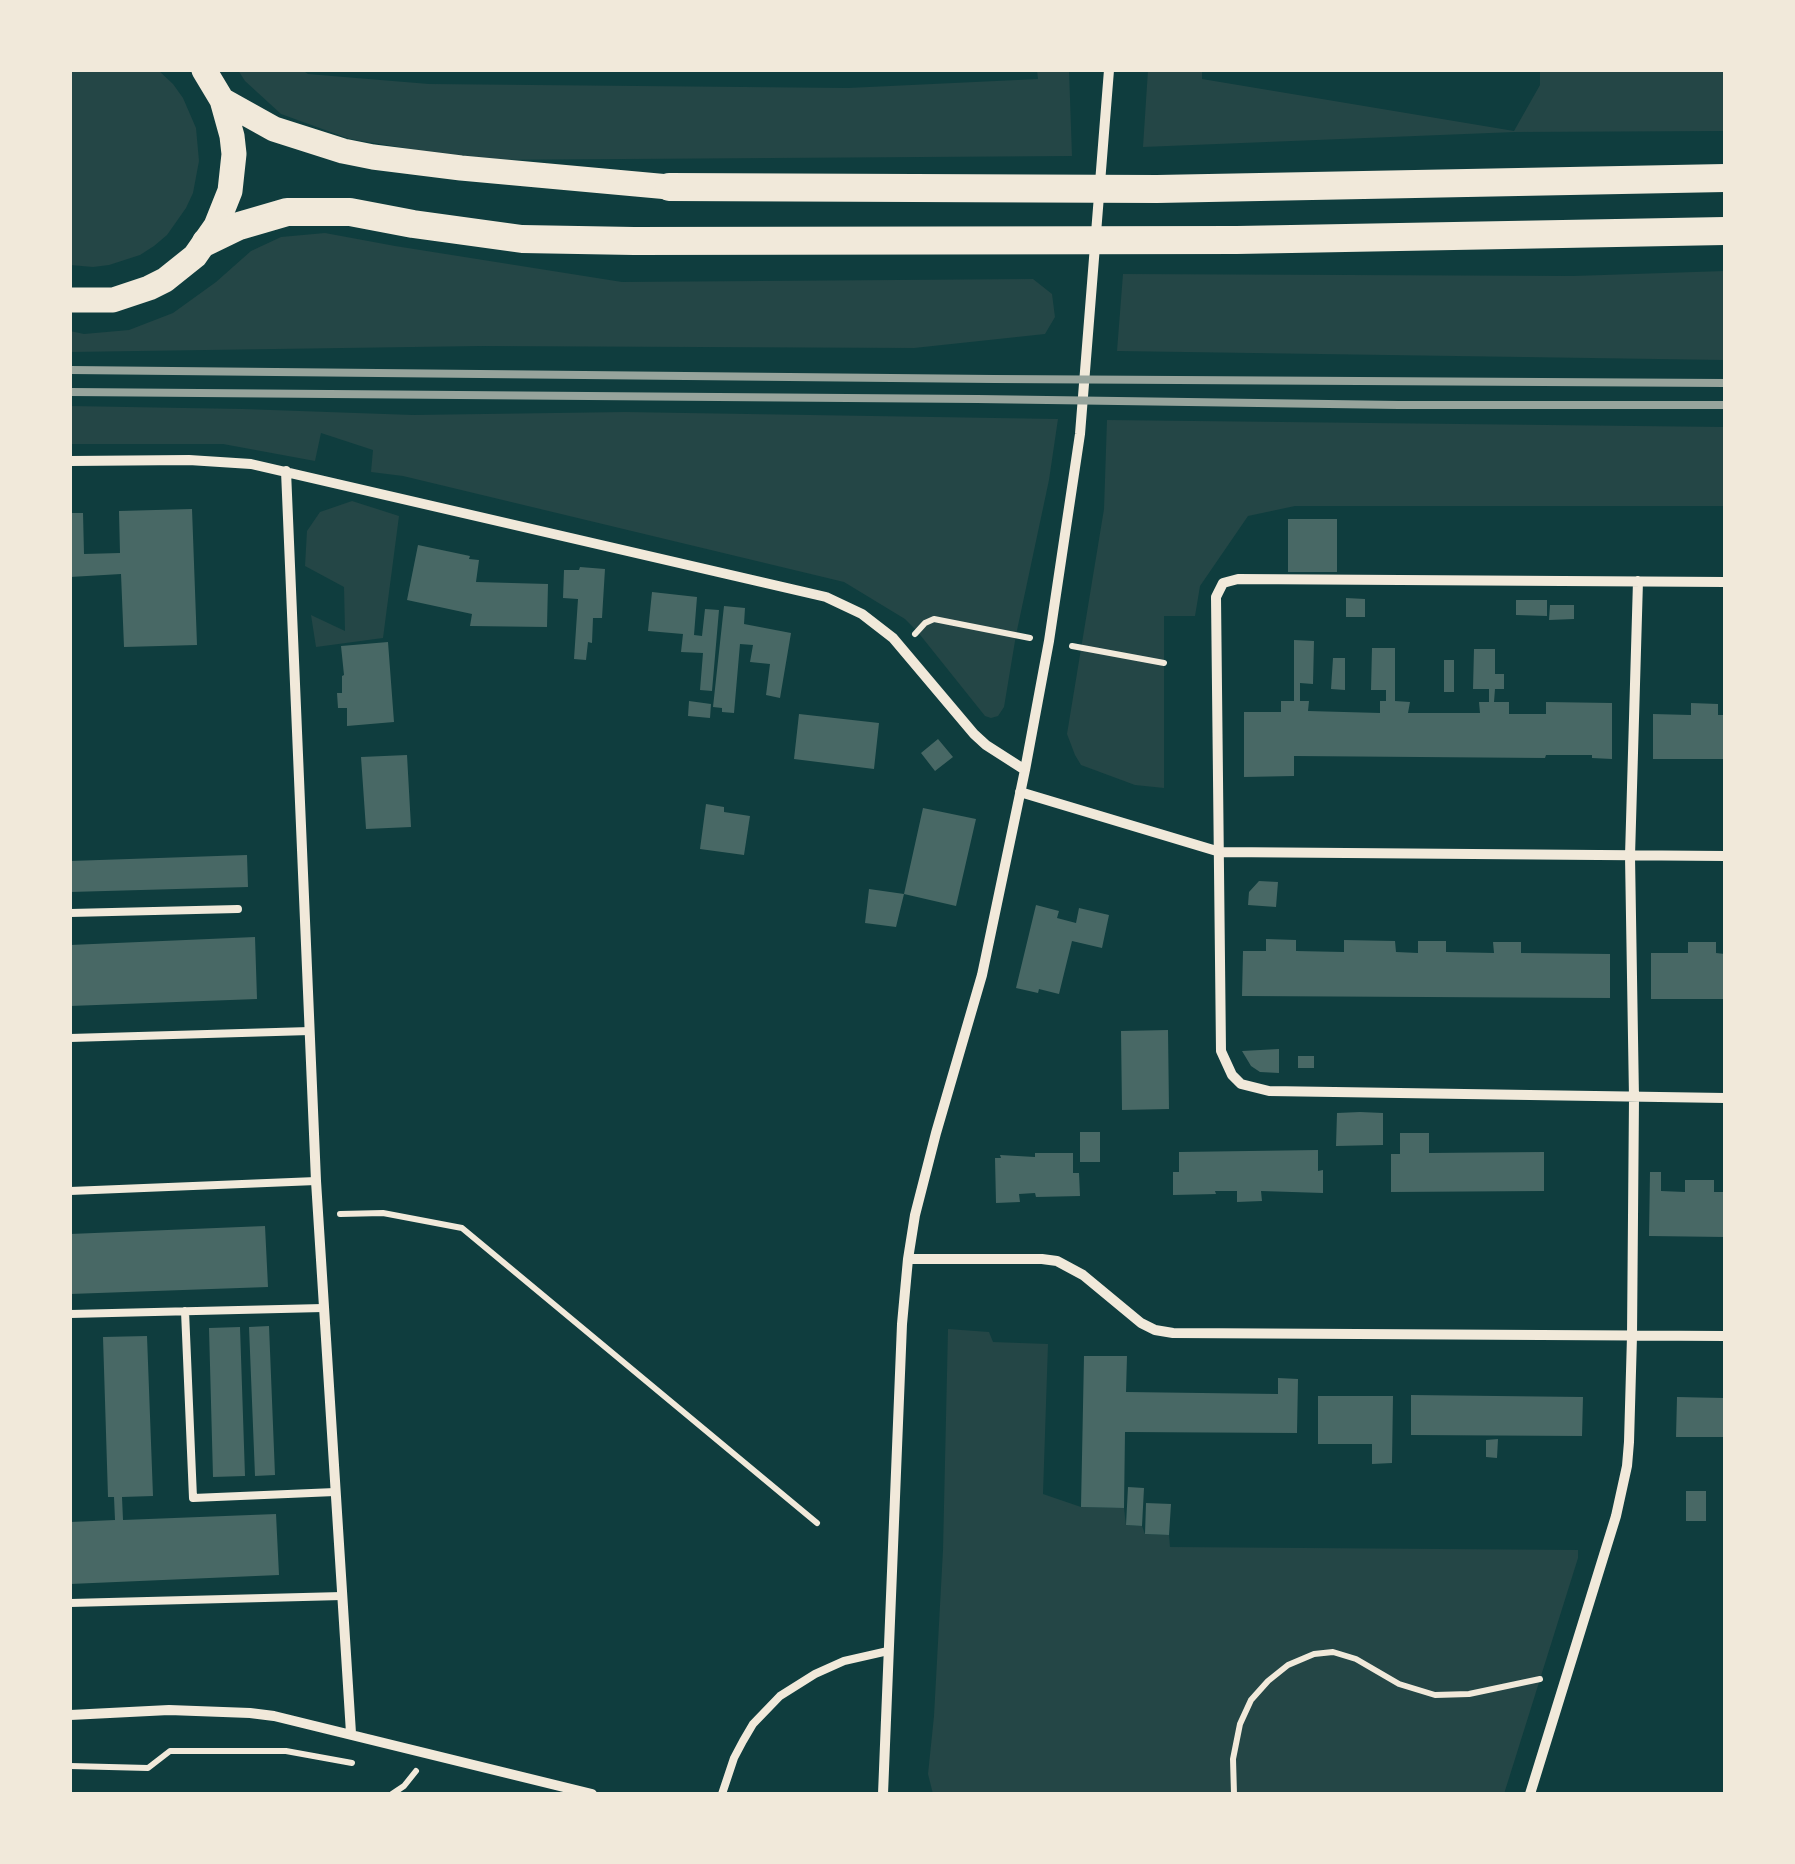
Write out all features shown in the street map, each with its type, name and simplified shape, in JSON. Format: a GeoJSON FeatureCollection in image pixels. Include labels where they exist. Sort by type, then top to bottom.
{"type":"FeatureCollection","features":[{"type":"Feature","properties":{"kind":"highway"},"geometry":{"type":"LineString","coordinates":[[669,187],[1157,190],[1725,178]]}},
{"type":"Feature","properties":{"kind":"highway"},"geometry":{"type":"LineString","coordinates":[[206,242],[240,226],[287,212],[350,212],[522,239],[634,241],[1237,240],[1725,230]]}},
{"type":"Feature","properties":{"kind":"main road"},"geometry":{"type":"LineString","coordinates":[[70,300],[113,300],[149,288],[181,269],[206,242],[224,209],[233,173],[232,136],[222,100],[204,70]]}},
{"type":"Feature","properties":{"kind":"main road"},"geometry":{"type":"LineString","coordinates":[[222,100],[274,129],[373,157],[669,187]]}},
{"type":"Feature","properties":{"kind":"street"},"geometry":{"type":"LineString","coordinates":[[883,1794],[902,1324],[908,1260],[932,1148],[982,975],[1052,623],[1080,434],[1107,74]]}},
{"type":"Feature","properties":{"kind":"street"},"geometry":{"type":"LineString","coordinates":[[70,461],[223,462],[286,470],[784,586],[843,604],[892,638],[974,734],[1025,770]]}},
{"type":"Feature","properties":{"kind":"street"},"geometry":{"type":"LineString","coordinates":[[286,470],[316,1181],[350,1734]]}},
{"type":"Feature","properties":{"kind":"street"},"geometry":{"type":"LineString","coordinates":[[1725,582],[1238,578],[1223,582],[1216,598],[1220,1051],[1232,1075],[1242,1084],[1269,1091],[1725,1098]]}},
{"type":"Feature","properties":{"kind":"street"},"geometry":{"type":"LineString","coordinates":[[1530,1794],[1622,1494],[1628,1442],[1634,1098],[1630,856],[1638,581]]}},
{"type":"Feature","properties":{"kind":"street"},"geometry":{"type":"LineString","coordinates":[[1020,792],[1220,852],[1725,856]]}},
{"type":"Feature","properties":{"kind":"street"},"geometry":{"type":"LineString","coordinates":[[908,1260],[1057,1261],[1083,1274],[1141,1323],[1172,1333],[1725,1336]]}},
{"type":"Feature","properties":{"kind":"street"},"geometry":{"type":"LineString","coordinates":[[70,1715],[169,1710],[250,1713],[592,1794]]}},
{"type":"Feature","properties":{"kind":"lane"},"geometry":{"type":"LineString","coordinates":[[70,913],[238,908]]}},
{"type":"Feature","properties":{"kind":"lane"},"geometry":{"type":"LineString","coordinates":[[70,1038],[310,1030]]}},
{"type":"Feature","properties":{"kind":"lane"},"geometry":{"type":"LineString","coordinates":[[70,1191],[316,1181]]}},
{"type":"Feature","properties":{"kind":"lane"},"geometry":{"type":"LineString","coordinates":[[70,1314],[323,1308]]}},
{"type":"Feature","properties":{"kind":"lane"},"geometry":{"type":"LineString","coordinates":[[184,1311],[193,1498],[335,1492]]}},
{"type":"Feature","properties":{"kind":"lane"},"geometry":{"type":"LineString","coordinates":[[70,1603],[342,1596]]}},
{"type":"Feature","properties":{"kind":"lane"},"geometry":{"type":"LineString","coordinates":[[722,1794],[743,1741],[780,1696],[844,1660],[888,1651]]}},
{"type":"Feature","properties":{"kind":"path"},"geometry":{"type":"LineString","coordinates":[[319,1214],[383,1213],[462,1228],[817,1523]]}},
{"type":"Feature","properties":{"kind":"path"},"geometry":{"type":"LineString","coordinates":[[1234,1794],[1233,1759],[1240,1724],[1251,1700],[1288,1665],[1314,1654],[1333,1652],[1399,1684],[1435,1695],[1469,1694],[1540,1679]]}},
{"type":"Feature","properties":{"kind":"path"},"geometry":{"type":"LineString","coordinates":[[70,1766],[148,1768],[170,1751],[286,1752],[360,1765]]}},
{"type":"Feature","properties":{"kind":"path"},"geometry":{"type":"LineString","coordinates":[[396,1772],[415,1775]]}},
{"type":"Feature","properties":{"kind":"shaded area"},"geometry":{"type":"Polygon","coordinates":[[[70,70],[158,70],[183,98],[196,128],[199,161],[186,208],[154,246],[109,265],[70,265],[70,70]]]}},
{"type":"Feature","properties":{"kind":"shaded area"},"geometry":{"type":"Polygon","coordinates":[[[238,70],[302,70],[308,74],[429,84],[848,88],[1038,79],[1037,70],[1069,70],[1072,156],[477,160],[350,139],[281,114],[238,70]]]}},
{"type":"Feature","properties":{"kind":"shaded area"},"geometry":{"type":"Polygon","coordinates":[[[1148,70],[1202,70],[1202,79],[1514,131],[1540,85],[1540,70],[1725,70],[1725,131],[1515,132],[1143,147],[1148,70]]]}},
{"type":"Feature","properties":{"kind":"shaded area"},"geometry":{"type":"Polygon","coordinates":[[[325,233],[622,282],[1033,279],[1052,294],[1055,317],[1045,334],[914,348],[481,346],[70,352],[70,331],[84,334],[129,330],[173,313],[251,251],[281,237],[325,233]]]}},
{"type":"Feature","properties":{"kind":"shaded area"},"geometry":{"type":"Polygon","coordinates":[[[1725,271],[1725,360],[1117,351],[1123,274],[1573,276],[1725,271]]]}},
{"type":"Feature","properties":{"kind":"shaded area"},"geometry":{"type":"Polygon","coordinates":[[[70,406],[413,415],[625,412],[1058,419],[1004,707],[991,718],[985,716],[905,619],[844,582],[403,476],[371,472],[373,450],[321,433],[315,461],[223,444],[70,444],[70,406]]]}},
{"type":"Feature","properties":{"kind":"shaded area"},"geometry":{"type":"Polygon","coordinates":[[[1107,420],[1725,427],[1725,506],[1295,506],[1248,516],[1200,586],[1195,616],[1164,616],[1164,788],[1135,785],[1081,765],[1067,734],[1104,509],[1107,420]]]}},
{"type":"Feature","properties":{"kind":"shaded area"},"geometry":{"type":"Polygon","coordinates":[[[352,501],[399,516],[383,638],[316,647],[311,615],[345,631],[344,587],[305,566],[307,531],[320,512],[352,501]]]}},
{"type":"Feature","properties":{"kind":"shaded area"},"geometry":{"type":"Polygon","coordinates":[[[948,1329],[989,1332],[993,1342],[1048,1344],[1043,1494],[1081,1507],[1124,1508],[1126,1525],[1142,1526],[1145,1534],[1169,1535],[1170,1547],[1578,1550],[1504,1794],[933,1794],[928,1774],[943,1550],[948,1329]]]}},
{"type":"Feature","properties":{"kind":"building"},"geometry":{"type":"Polygon","coordinates":[[[192,509],[197,645],[124,647],[121,574],[70,577],[70,513],[83,513],[84,554],[120,553],[119,511],[192,509]]]}},
{"type":"Feature","properties":{"kind":"building"},"geometry":{"type":"Polygon","coordinates":[[[1288,519],[1337,519],[1337,572],[1288,572],[1288,519]]]}},
{"type":"Feature","properties":{"kind":"building"},"geometry":{"type":"Polygon","coordinates":[[[418,545],[479,560],[476,582],[548,584],[547,627],[470,626],[472,614],[407,600],[418,545]]]}},
{"type":"Feature","properties":{"kind":"building"},"geometry":{"type":"Polygon","coordinates":[[[605,569],[602,618],[593,618],[592,643],[588,642],[586,660],[574,659],[578,599],[563,598],[564,570],[605,569]]]}},
{"type":"Feature","properties":{"kind":"building"},"geometry":{"type":"Polygon","coordinates":[[[652,592],[697,597],[694,635],[702,636],[705,609],[719,610],[712,691],[700,690],[703,653],[681,652],[683,634],[648,631],[652,592]]]}},
{"type":"Feature","properties":{"kind":"building"},"geometry":{"type":"Polygon","coordinates":[[[1346,598],[1365,599],[1365,617],[1346,617],[1346,598]]]}},
{"type":"Feature","properties":{"kind":"building"},"geometry":{"type":"Polygon","coordinates":[[[1516,600],[1547,600],[1547,616],[1516,615],[1516,600]]]}},
{"type":"Feature","properties":{"kind":"building"},"geometry":{"type":"Polygon","coordinates":[[[1550,605],[1574,605],[1574,619],[1549,620],[1550,605]]]}},
{"type":"Feature","properties":{"kind":"building"},"geometry":{"type":"Polygon","coordinates":[[[724,606],[745,608],[744,624],[791,633],[780,698],[766,695],[770,664],[750,662],[753,645],[740,644],[734,713],[713,707],[724,606]]]}},
{"type":"Feature","properties":{"kind":"building"},"geometry":{"type":"Polygon","coordinates":[[[1294,640],[1314,641],[1313,684],[1300,683],[1300,701],[1309,701],[1308,711],[1380,713],[1380,701],[1386,701],[1386,690],[1371,690],[1372,648],[1395,648],[1395,701],[1410,702],[1408,713],[1480,713],[1479,702],[1489,702],[1489,689],[1473,689],[1474,649],[1495,649],[1495,674],[1504,674],[1504,689],[1495,689],[1494,702],[1509,702],[1509,714],[1546,714],[1546,702],[1612,703],[1612,759],[1592,755],[1294,756],[1294,776],[1244,777],[1244,712],[1281,712],[1281,701],[1294,701],[1294,640]]]}},
{"type":"Feature","properties":{"kind":"building"},"geometry":{"type":"Polygon","coordinates":[[[388,642],[394,722],[347,726],[347,708],[338,708],[337,693],[342,693],[344,675],[341,646],[388,642]]]}},
{"type":"Feature","properties":{"kind":"building"},"geometry":{"type":"Polygon","coordinates":[[[1333,658],[1345,658],[1345,690],[1331,689],[1333,658]]]}},
{"type":"Feature","properties":{"kind":"building"},"geometry":{"type":"Polygon","coordinates":[[[1444,660],[1454,660],[1454,692],[1444,692],[1444,660]]]}},
{"type":"Feature","properties":{"kind":"building"},"geometry":{"type":"Polygon","coordinates":[[[689,701],[711,704],[710,718],[688,716],[689,701]]]}},
{"type":"Feature","properties":{"kind":"building"},"geometry":{"type":"Polygon","coordinates":[[[1691,703],[1718,704],[1718,715],[1725,715],[1725,759],[1653,759],[1653,714],[1691,715],[1691,703]]]}},
{"type":"Feature","properties":{"kind":"building"},"geometry":{"type":"Polygon","coordinates":[[[799,714],[879,723],[874,769],[794,759],[799,714]]]}},
{"type":"Feature","properties":{"kind":"building"},"geometry":{"type":"Polygon","coordinates":[[[938,739],[953,757],[935,771],[921,753],[938,739]]]}},
{"type":"Feature","properties":{"kind":"building"},"geometry":{"type":"Polygon","coordinates":[[[407,755],[411,827],[366,829],[361,757],[407,755]]]}},
{"type":"Feature","properties":{"kind":"building"},"geometry":{"type":"Polygon","coordinates":[[[706,804],[750,816],[744,855],[700,849],[706,804]]]}},
{"type":"Feature","properties":{"kind":"building"},"geometry":{"type":"Polygon","coordinates":[[[923,808],[976,819],[956,906],[904,894],[923,808]]]}},
{"type":"Feature","properties":{"kind":"building"},"geometry":{"type":"Polygon","coordinates":[[[247,855],[248,887],[70,892],[70,861],[247,855]]]}},
{"type":"Feature","properties":{"kind":"building"},"geometry":{"type":"Polygon","coordinates":[[[1259,881],[1278,882],[1276,907],[1248,905],[1249,892],[1259,881]]]}},
{"type":"Feature","properties":{"kind":"building"},"geometry":{"type":"Polygon","coordinates":[[[869,889],[904,894],[896,927],[865,923],[869,889]]]}},
{"type":"Feature","properties":{"kind":"building"},"geometry":{"type":"Polygon","coordinates":[[[1036,905],[1059,911],[1057,918],[1076,923],[1079,908],[1109,915],[1102,948],[1072,941],[1059,994],[1016,988],[1036,905]]]}},
{"type":"Feature","properties":{"kind":"building"},"geometry":{"type":"Polygon","coordinates":[[[255,937],[257,999],[70,1006],[70,945],[255,937]]]}},
{"type":"Feature","properties":{"kind":"building"},"geometry":{"type":"Polygon","coordinates":[[[1266,939],[1296,940],[1296,951],[1344,952],[1344,940],[1395,941],[1396,952],[1418,953],[1418,941],[1446,941],[1446,952],[1494,953],[1493,942],[1521,942],[1521,953],[1610,954],[1610,998],[1242,996],[1243,951],[1266,951],[1266,939]]]}},
{"type":"Feature","properties":{"kind":"building"},"geometry":{"type":"Polygon","coordinates":[[[1688,942],[1716,942],[1716,953],[1725,954],[1725,999],[1651,999],[1651,953],[1688,953],[1688,942]]]}},
{"type":"Feature","properties":{"kind":"building"},"geometry":{"type":"Polygon","coordinates":[[[1168,1030],[1169,1109],[1122,1110],[1121,1031],[1168,1030]]]}},
{"type":"Feature","properties":{"kind":"building"},"geometry":{"type":"Polygon","coordinates":[[[1279,1049],[1279,1073],[1260,1072],[1242,1051],[1279,1049]]]}},
{"type":"Feature","properties":{"kind":"building"},"geometry":{"type":"Polygon","coordinates":[[[1298,1056],[1314,1056],[1314,1068],[1298,1068],[1298,1056]]]}},
{"type":"Feature","properties":{"kind":"building"},"geometry":{"type":"Polygon","coordinates":[[[1337,1113],[1383,1113],[1383,1145],[1336,1146],[1337,1113]]]}},
{"type":"Feature","properties":{"kind":"building"},"geometry":{"type":"Polygon","coordinates":[[[1080,1132],[1100,1132],[1100,1162],[1080,1162],[1080,1132]]]}},
{"type":"Feature","properties":{"kind":"building"},"geometry":{"type":"Polygon","coordinates":[[[1400,1133],[1429,1133],[1429,1153],[1544,1152],[1544,1191],[1391,1192],[1391,1154],[1400,1154],[1400,1133]]]}},
{"type":"Feature","properties":{"kind":"building"},"geometry":{"type":"Polygon","coordinates":[[[1318,1150],[1323,1193],[1261,1191],[1262,1201],[1237,1202],[1237,1191],[1173,1195],[1173,1172],[1179,1172],[1179,1152],[1318,1150]]]}},
{"type":"Feature","properties":{"kind":"building"},"geometry":{"type":"Polygon","coordinates":[[[1035,1153],[1073,1153],[1073,1173],[1079,1173],[1080,1196],[1019,1194],[1020,1202],[996,1203],[995,1158],[1035,1157],[1035,1153]]]}},
{"type":"Feature","properties":{"kind":"building"},"geometry":{"type":"Polygon","coordinates":[[[1650,1172],[1661,1172],[1661,1191],[1685,1192],[1685,1180],[1714,1180],[1714,1192],[1725,1192],[1725,1237],[1649,1236],[1650,1172]]]}},
{"type":"Feature","properties":{"kind":"building"},"geometry":{"type":"Polygon","coordinates":[[[265,1226],[268,1287],[70,1294],[70,1234],[265,1226]]]}},
{"type":"Feature","properties":{"kind":"building"},"geometry":{"type":"Polygon","coordinates":[[[269,1326],[275,1475],[255,1476],[249,1327],[269,1326]]]}},
{"type":"Feature","properties":{"kind":"building"},"geometry":{"type":"Polygon","coordinates":[[[240,1327],[245,1476],[213,1477],[209,1328],[240,1327]]]}},
{"type":"Feature","properties":{"kind":"building"},"geometry":{"type":"Polygon","coordinates":[[[147,1336],[153,1496],[122,1497],[123,1520],[276,1514],[279,1575],[70,1584],[70,1522],[115,1520],[114,1497],[108,1497],[103,1337],[147,1336]]]}},
{"type":"Feature","properties":{"kind":"building"},"geometry":{"type":"Polygon","coordinates":[[[1084,1356],[1127,1356],[1126,1392],[1278,1394],[1278,1378],[1298,1379],[1297,1433],[1125,1432],[1124,1508],[1081,1507],[1084,1356]]]}},
{"type":"Feature","properties":{"kind":"building"},"geometry":{"type":"Polygon","coordinates":[[[1411,1395],[1583,1397],[1582,1436],[1411,1435],[1411,1395]]]}},
{"type":"Feature","properties":{"kind":"building"},"geometry":{"type":"Polygon","coordinates":[[[1318,1396],[1393,1396],[1392,1463],[1372,1464],[1372,1444],[1318,1444],[1318,1396]]]}},
{"type":"Feature","properties":{"kind":"building"},"geometry":{"type":"Polygon","coordinates":[[[1677,1397],[1725,1398],[1725,1437],[1676,1437],[1677,1397]]]}},
{"type":"Feature","properties":{"kind":"building"},"geometry":{"type":"Polygon","coordinates":[[[1498,1439],[1497,1458],[1486,1457],[1486,1440],[1498,1439]]]}},
{"type":"Feature","properties":{"kind":"building"},"geometry":{"type":"Polygon","coordinates":[[[1128,1487],[1144,1488],[1142,1526],[1126,1525],[1128,1487]]]}},
{"type":"Feature","properties":{"kind":"building"},"geometry":{"type":"Polygon","coordinates":[[[1686,1491],[1706,1491],[1706,1521],[1686,1521],[1686,1491]]]}},
{"type":"Feature","properties":{"kind":"building"},"geometry":{"type":"Polygon","coordinates":[[[1146,1503],[1171,1504],[1169,1535],[1145,1534],[1146,1503]]]}},
{"type":"Feature","properties":{"kind":"railway"},"geometry":{"type":"LineString","coordinates":[[70,370],[1725,383]]}},
{"type":"Feature","properties":{"kind":"railway"},"geometry":{"type":"LineString","coordinates":[[70,392],[1725,405]]}}]}
